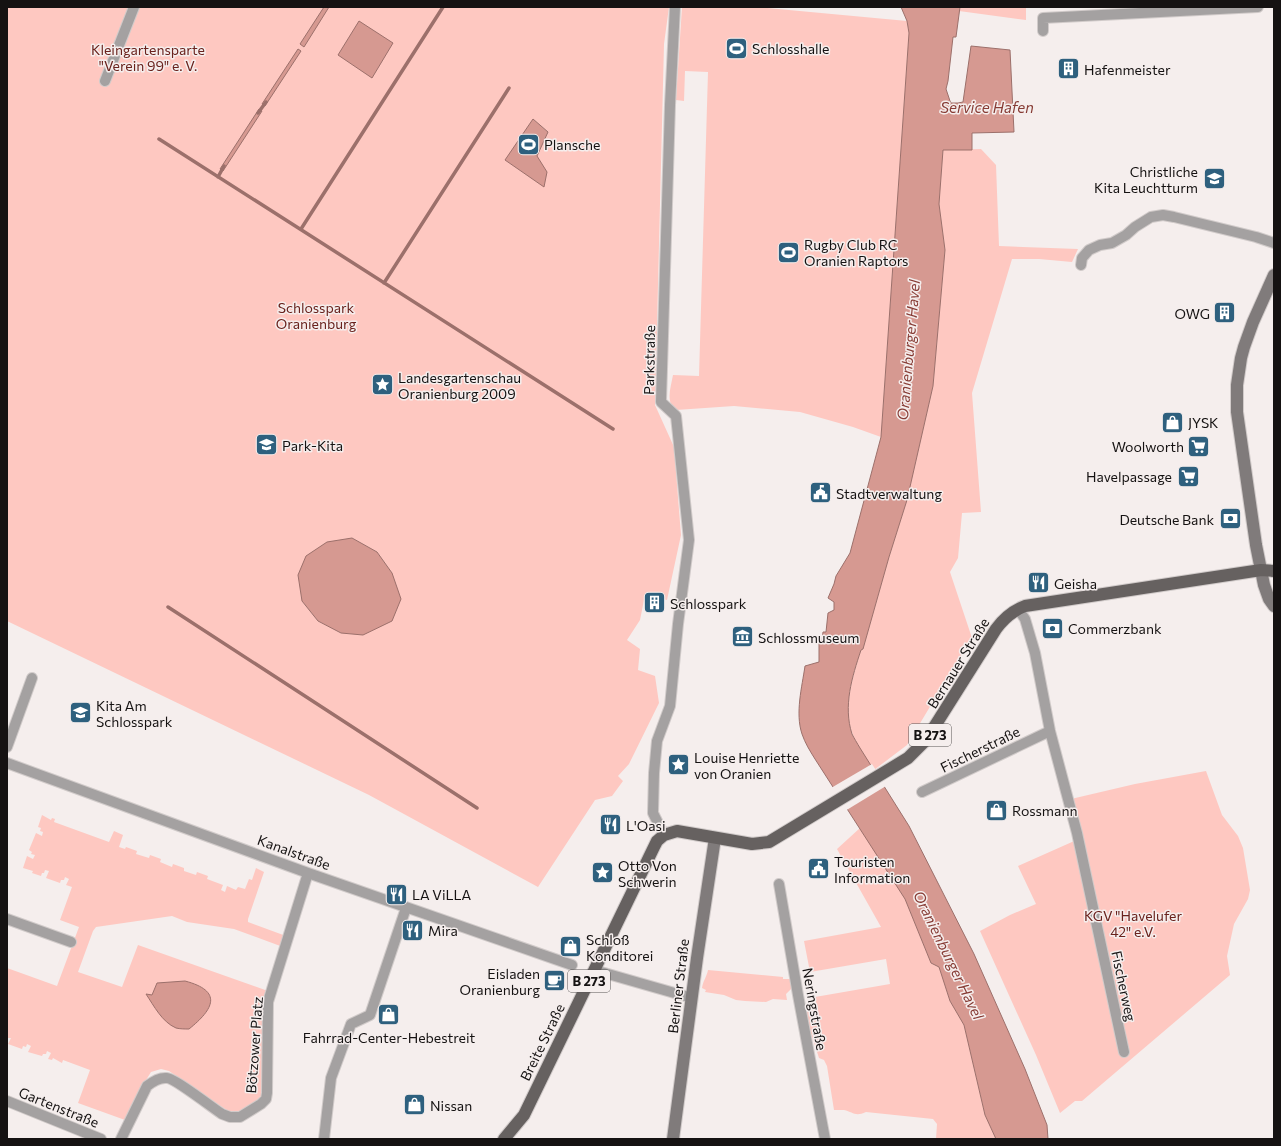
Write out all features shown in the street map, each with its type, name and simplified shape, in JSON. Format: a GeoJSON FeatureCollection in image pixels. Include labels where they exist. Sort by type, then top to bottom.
{"type":"FeatureCollection","features":[{"type":"Feature","properties":{"kind":"main road"},"geometry":{"type":"LineString","coordinates":[[1274,275],[1253,322],[1244,347],[1236,385],[1237,412],[1260,570],[1269,599],[1274,606]]}},
{"type":"Feature","properties":{"kind":"main road","name":"Bernauer Straße"},"geometry":{"type":"LineString","coordinates":[[1260,570],[1274,561]]}},
{"type":"Feature","properties":{"kind":"main road","name":"Bernauer Straße"},"geometry":{"type":"LineString","coordinates":[[715,838],[752,844],[769,842],[908,758],[926,740],[996,629],[1006,617],[1018,609],[1025,606],[1260,570],[1274,571]]}},
{"type":"Feature","properties":{"kind":"main road","name":"B 273"},"geometry":{"type":"LineString","coordinates":[[664,835],[677,831],[715,838]]}},
{"type":"Feature","properties":{"kind":"main road","name":"Breite Straße"},"geometry":{"type":"LineString","coordinates":[[504,1139],[524,1115],[657,841],[664,835]]}},
{"type":"Feature","properties":{"kind":"main road","name":"Berliner Straße"},"geometry":{"type":"LineString","coordinates":[[673,1139],[700,934],[715,838]]}},
{"type":"Feature","properties":{"kind":"street"},"geometry":{"type":"LineString","coordinates":[[105,81],[134,7]]}},
{"type":"Feature","properties":{"kind":"street","name":"Parkstraße"},"geometry":{"type":"LineString","coordinates":[[664,835],[652,813],[654,773],[657,741],[670,706],[678,624],[689,540],[676,416],[661,402],[670,105],[675,7]]}},
{"type":"Feature","properties":{"kind":"street"},"geometry":{"type":"LineString","coordinates":[[1043,31],[1043,18],[1258,7]]}},
{"type":"Feature","properties":{"kind":"street"},"geometry":{"type":"LineString","coordinates":[[1081,265],[1082,258],[1089,250],[1117,240],[1151,217],[1163,215],[1203,223],[1274,243]]}},
{"type":"Feature","properties":{"kind":"street"},"geometry":{"type":"LineString","coordinates":[[1018,609],[1025,619],[1035,653],[1050,731]]}},
{"type":"Feature","properties":{"kind":"street"},"geometry":{"type":"LineString","coordinates":[[7,747],[32,678]]}},
{"type":"Feature","properties":{"kind":"street","name":"Fischerstraße"},"geometry":{"type":"LineString","coordinates":[[922,792],[1050,731]]}},
{"type":"Feature","properties":{"kind":"street","name":"Fischerweg"},"geometry":{"type":"LineString","coordinates":[[1050,731],[1076,833],[1124,1052]]}},
{"type":"Feature","properties":{"kind":"street","name":"Kanalstraße"},"geometry":{"type":"LineString","coordinates":[[7,763],[308,873],[572,965]]}},
{"type":"Feature","properties":{"kind":"street","name":"Bötzower Platz"},"geometry":{"type":"LineString","coordinates":[[121,1139],[147,1086],[153,1081],[167,1077],[222,1114],[230,1117],[240,1117],[261,1104],[266,1099],[268,1002],[308,873]]}},
{"type":"Feature","properties":{"kind":"street","name":"Neringstraße"},"geometry":{"type":"LineString","coordinates":[[779,884],[825,1139]]}},
{"type":"Feature","properties":{"kind":"street"},"geometry":{"type":"LineString","coordinates":[[324,1139],[331,1078],[351,1024],[370,1015],[406,908]]}},
{"type":"Feature","properties":{"kind":"street"},"geometry":{"type":"LineString","coordinates":[[7,919],[71,942]]}},
{"type":"Feature","properties":{"kind":"street"},"geometry":{"type":"LineString","coordinates":[[594,970],[692,998]]}},
{"type":"Feature","properties":{"kind":"street","name":"Gartenstraße"},"geometry":{"type":"LineString","coordinates":[[7,1101],[101,1139]]}},
{"type":"Feature","properties":{"kind":"green space","name":"Schlosspark Oranienburg"},"geometry":{"type":"Polygon","coordinates":[[[7,7],[669,7],[664,44],[655,405],[674,447],[681,535],[667,600],[645,595],[640,620],[627,640],[640,649],[638,670],[655,676],[659,703],[629,764],[618,776],[623,781],[612,796],[595,800],[538,887],[369,795],[7,621],[7,7]],[[533,119],[537,156],[548,132],[533,119]],[[352,538],[302,601],[318,621],[341,633],[392,573],[377,552],[352,538]]]}},
{"type":"Feature","properties":{"kind":"green space"},"geometry":{"type":"Polygon","coordinates":[[[682,7],[756,7],[907,21],[909,33],[881,437],[853,427],[800,412],[734,406],[676,410],[671,403],[670,394],[673,375],[699,376],[708,72],[685,71],[684,101],[676,100],[682,7]]]}},
{"type":"Feature","properties":{"kind":"green space"},"geometry":{"type":"Polygon","coordinates":[[[960,7],[1026,7],[1026,20],[959,11],[960,7]]]}},
{"type":"Feature","properties":{"kind":"green space"},"geometry":{"type":"Polygon","coordinates":[[[981,149],[996,165],[999,246],[1078,249],[1072,262],[1039,259],[1012,259],[972,393],[981,512],[962,513],[958,558],[950,572],[972,638],[907,745],[874,770],[865,758],[853,735],[848,714],[850,692],[861,650],[863,649],[907,500],[933,386],[945,250],[939,204],[943,150],[981,149]]]}},
{"type":"Feature","properties":{"kind":"green space","name":"KGV \"Havelufer 42\" e.V."},"geometry":{"type":"Polygon","coordinates":[[[1206,771],[1222,815],[1238,836],[1243,848],[1250,890],[1248,899],[1234,924],[1227,956],[1230,975],[1082,1101],[1075,1101],[1060,1113],[1036,1055],[980,931],[1010,915],[1036,904],[1018,866],[1081,838],[1071,799],[1135,784],[1206,771]]]}},
{"type":"Feature","properties":{"kind":"green space"},"geometry":{"type":"Polygon","coordinates":[[[42,815],[51,820],[52,818],[55,819],[54,822],[109,842],[114,831],[123,835],[119,847],[125,849],[126,847],[137,851],[136,854],[149,858],[150,855],[161,859],[160,862],[172,867],[173,864],[184,868],[184,871],[196,875],[197,872],[208,876],[207,879],[223,885],[221,890],[225,892],[227,886],[236,890],[238,887],[245,889],[249,879],[252,880],[256,868],[264,872],[248,922],[286,936],[283,947],[234,929],[187,922],[172,916],[96,927],[93,931],[78,972],[122,987],[138,945],[268,991],[262,1013],[264,1088],[262,1098],[255,1105],[242,1111],[228,1111],[169,1071],[161,1069],[151,1072],[125,1120],[78,1103],[90,1070],[63,1060],[62,1063],[53,1058],[52,1060],[48,1059],[51,1053],[47,1051],[46,1054],[43,1054],[42,1056],[28,1052],[31,1046],[27,1044],[26,1047],[23,1046],[22,1049],[8,1044],[11,1038],[7,1038],[7,968],[57,986],[79,927],[60,920],[72,887],[66,885],[69,879],[65,877],[60,883],[46,878],[49,871],[45,870],[41,876],[32,873],[33,871],[23,868],[27,856],[33,859],[35,855],[31,854],[32,852],[29,850],[36,833],[42,836],[43,832],[40,831],[41,828],[38,827],[42,815]]]}},
{"type":"Feature","properties":{"kind":"green space"},"geometry":{"type":"Polygon","coordinates":[[[860,828],[905,899],[931,963],[939,967],[950,1001],[964,1025],[985,1115],[996,1139],[936,1139],[937,1124],[933,1119],[866,1112],[857,1114],[844,1110],[834,1110],[827,1066],[824,1060],[819,1058],[806,1021],[806,1012],[817,1008],[815,997],[890,984],[886,959],[810,972],[804,941],[881,927],[837,849],[860,828]]]}},
{"type":"Feature","properties":{"kind":"green space"},"geometry":{"type":"Polygon","coordinates":[[[708,970],[783,977],[783,979],[791,979],[793,987],[786,994],[787,1000],[773,999],[766,1002],[736,1000],[724,995],[705,992],[706,990],[702,988],[708,970]]]}},
{"type":"Feature","properties":{"kind":"water"},"geometry":{"type":"Polygon","coordinates":[[[324,7],[329,7],[304,47],[300,44],[324,7]]]}},
{"type":"Feature","properties":{"kind":"water"},"geometry":{"type":"Polygon","coordinates":[[[901,7],[960,7],[956,37],[953,37],[946,89],[951,103],[963,102],[971,46],[1010,50],[1014,132],[972,133],[972,150],[943,150],[939,204],[945,250],[933,386],[907,500],[863,649],[861,650],[852,681],[848,713],[849,723],[856,741],[909,826],[974,954],[1025,1069],[1047,1125],[1048,1139],[996,1139],[985,1115],[964,1025],[950,1001],[939,967],[931,963],[905,899],[811,753],[803,737],[800,726],[799,709],[805,666],[819,662],[819,643],[822,640],[823,632],[826,632],[828,613],[834,610],[834,602],[828,598],[836,576],[850,553],[881,437],[909,33],[907,21],[901,7]]]}},
{"type":"Feature","properties":{"kind":"water"},"geometry":{"type":"Polygon","coordinates":[[[359,21],[393,43],[372,78],[338,55],[359,21]]]}},
{"type":"Feature","properties":{"kind":"water"},"geometry":{"type":"Polygon","coordinates":[[[298,49],[301,51],[265,106],[262,104],[298,49]]]}},
{"type":"Feature","properties":{"kind":"water"},"geometry":{"type":"Polygon","coordinates":[[[259,109],[262,111],[223,171],[220,169],[259,109]]]}},
{"type":"Feature","properties":{"kind":"water","name":"Plansche"},"geometry":{"type":"Polygon","coordinates":[[[533,119],[548,132],[537,156],[547,172],[544,187],[505,160],[533,119]]]}},
{"type":"Feature","properties":{"kind":"water"},"geometry":{"type":"Polygon","coordinates":[[[352,538],[377,552],[392,573],[401,599],[392,621],[363,635],[341,633],[318,621],[302,601],[298,575],[306,556],[327,542],[352,538]]]}},
{"type":"Feature","properties":{"kind":"water"},"geometry":{"type":"Polygon","coordinates":[[[185,981],[197,985],[205,990],[210,995],[211,1001],[209,1008],[198,1022],[189,1029],[181,1029],[176,1028],[167,1022],[146,994],[152,995],[157,983],[185,981]]]}},
{"type":"Feature","properties":{"kind":"pier"},"geometry":{"type":"Polygon","coordinates":[[[872,764],[886,786],[845,811],[831,788],[872,764]]]}},
{"type":"Feature","properties":{"kind":"waterway"},"geometry":{"type":"LineString","coordinates":[[301,229],[443,7]]}},
{"type":"Feature","properties":{"kind":"waterway"},"geometry":{"type":"LineString","coordinates":[[384,283],[509,88]]}},
{"type":"Feature","properties":{"kind":"waterway"},"geometry":{"type":"LineString","coordinates":[[258,113],[266,102]]}},
{"type":"Feature","properties":{"kind":"waterway"},"geometry":{"type":"LineString","coordinates":[[159,139],[613,429]]}},
{"type":"Feature","properties":{"kind":"waterway"},"geometry":{"type":"LineString","coordinates":[[218,177],[224,166]]}},
{"type":"Feature","properties":{"kind":"waterway"},"geometry":{"type":"LineString","coordinates":[[168,607],[477,808]]}},
{"type":"Feature","properties":{"kind":"place","name":"Schlosshalle"},"geometry":{"type":"Point","coordinates":[736,48]}},
{"type":"Feature","properties":{"kind":"place","name":"Hafenmeister"},"geometry":{"type":"Point","coordinates":[1069,69]}},
{"type":"Feature","properties":{"kind":"place","name":"Plansche"},"geometry":{"type":"Point","coordinates":[529,144]}},
{"type":"Feature","properties":{"kind":"place","name":"Christliche Kita Leuchtturm"},"geometry":{"type":"Point","coordinates":[1214,179]}},
{"type":"Feature","properties":{"kind":"place","name":"Rugby Club RC Oranien Raptors"},"geometry":{"type":"Point","coordinates":[789,252]}},
{"type":"Feature","properties":{"kind":"place","name":"OWG"},"geometry":{"type":"Point","coordinates":[1225,313]}},
{"type":"Feature","properties":{"kind":"place","name":"Landesgartenschau Oranienburg 2009"},"geometry":{"type":"Point","coordinates":[383,385]}},
{"type":"Feature","properties":{"kind":"place","name":"JYSK"},"geometry":{"type":"Point","coordinates":[1172,422]}},
{"type":"Feature","properties":{"kind":"place","name":"Park-Kita"},"geometry":{"type":"Point","coordinates":[266,445]}},
{"type":"Feature","properties":{"kind":"place","name":"Woolworth"},"geometry":{"type":"Point","coordinates":[1199,446]}},
{"type":"Feature","properties":{"kind":"place","name":"Havelpassage"},"geometry":{"type":"Point","coordinates":[1188,476]}},
{"type":"Feature","properties":{"kind":"place","name":"Stadtverwaltung"},"geometry":{"type":"Point","coordinates":[820,493]}},
{"type":"Feature","properties":{"kind":"place","name":"Deutsche Bank"},"geometry":{"type":"Point","coordinates":[1230,519]}},
{"type":"Feature","properties":{"kind":"place","name":"Geisha"},"geometry":{"type":"Point","coordinates":[1038,583]}},
{"type":"Feature","properties":{"kind":"place","name":"Schlosspark"},"geometry":{"type":"Point","coordinates":[654,603]}},
{"type":"Feature","properties":{"kind":"place","name":"Commerzbank"},"geometry":{"type":"Point","coordinates":[1053,628]}},
{"type":"Feature","properties":{"kind":"place","name":"Schlossmuseum"},"geometry":{"type":"Point","coordinates":[743,637]}},
{"type":"Feature","properties":{"kind":"place","name":"Kita Am Schlosspark"},"geometry":{"type":"Point","coordinates":[80,713]}},
{"type":"Feature","properties":{"kind":"place","name":"Louise Henriette von Oranien"},"geometry":{"type":"Point","coordinates":[678,765]}},
{"type":"Feature","properties":{"kind":"place","name":"Rossmann"},"geometry":{"type":"Point","coordinates":[997,810]}},
{"type":"Feature","properties":{"kind":"place","name":"L'Oasi"},"geometry":{"type":"Point","coordinates":[610,825]}},
{"type":"Feature","properties":{"kind":"place","name":"Touristen Information"},"geometry":{"type":"Point","coordinates":[818,869]}},
{"type":"Feature","properties":{"kind":"place","name":"Otto Von Schwerin"},"geometry":{"type":"Point","coordinates":[602,873]}},
{"type":"Feature","properties":{"kind":"place","name":"LA ViLLA"},"geometry":{"type":"Point","coordinates":[397,894]}},
{"type":"Feature","properties":{"kind":"place","name":"Mira"},"geometry":{"type":"Point","coordinates":[413,930]}},
{"type":"Feature","properties":{"kind":"place","name":"Schloß Konditorei"},"geometry":{"type":"Point","coordinates":[571,947]}},
{"type":"Feature","properties":{"kind":"place","name":"Eisladen Oranienburg"},"geometry":{"type":"Point","coordinates":[555,981]}},
{"type":"Feature","properties":{"kind":"place","name":"Fahrrad-Center-Hebestreit"},"geometry":{"type":"Point","coordinates":[389,1015]}},
{"type":"Feature","properties":{"kind":"place","name":"Nissan"},"geometry":{"type":"Point","coordinates":[414,1105]}},
{"type":"Feature","properties":{"kind":"park label","name":"Kleingartensparte \"Verein 99\" e. V."},"geometry":{"type":"Point","coordinates":[148,58]}},
{"type":"Feature","properties":{"kind":"water label","name":"Service Hafen"},"geometry":{"type":"Point","coordinates":[987,107]}},
{"type":"Feature","properties":{"kind":"water label","name":"Oranienburger Havel"},"geometry":{"type":"Point","coordinates":[908,350]}},
{"type":"Feature","properties":{"kind":"water label","name":"Oranienburger Havel"},"geometry":{"type":"Point","coordinates":[949,955]}}]}
